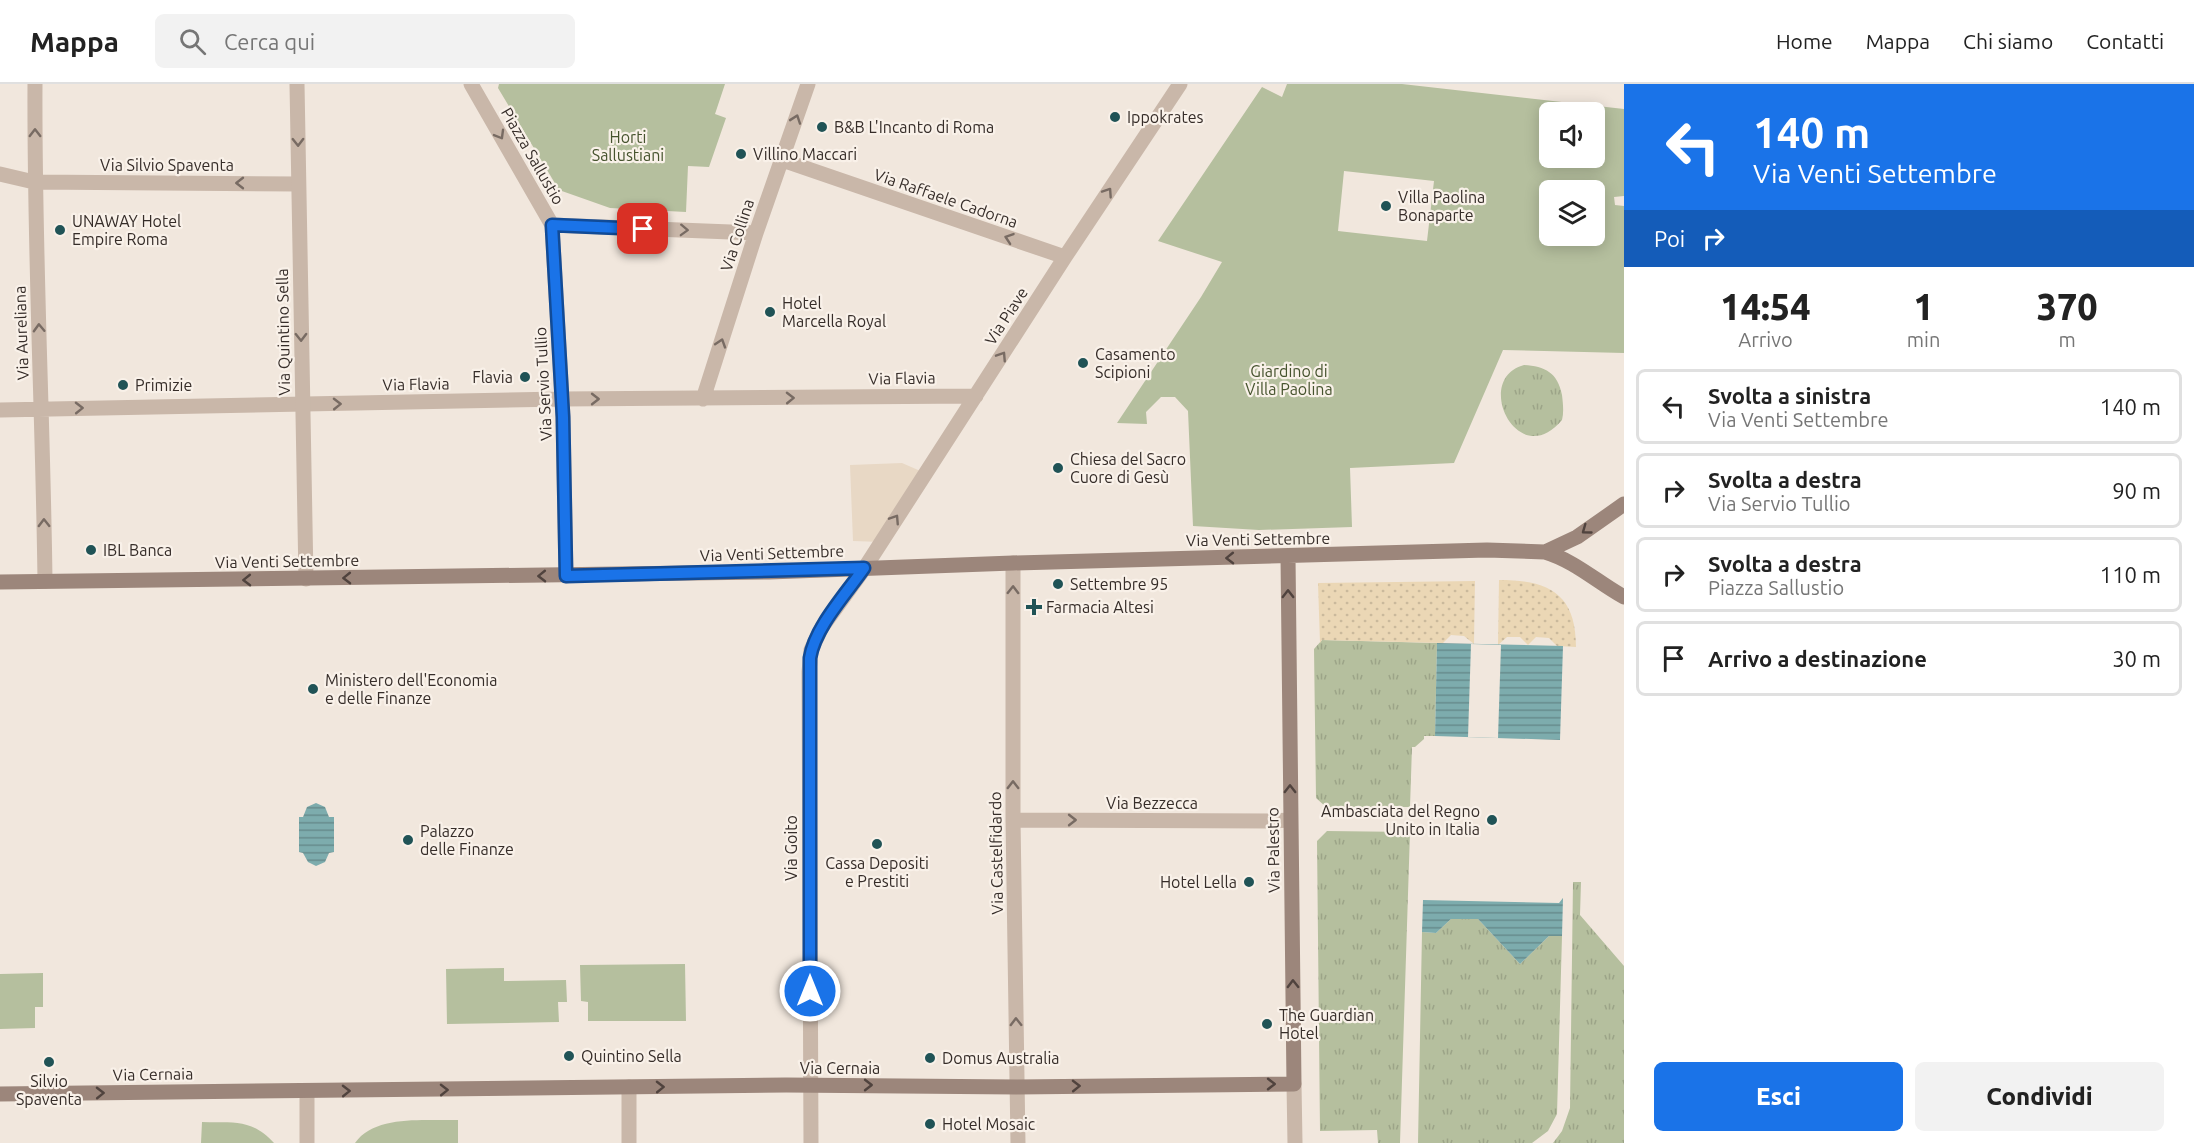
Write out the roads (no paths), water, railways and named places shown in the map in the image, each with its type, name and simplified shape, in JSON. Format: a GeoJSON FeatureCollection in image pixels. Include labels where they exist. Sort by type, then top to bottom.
{"type":"FeatureCollection","features":[{"type":"Feature","properties":{"kind":"main road","name":"Via Venti Settembre"},"geometry":{"type":"LineString","coordinates":[[1545,552],[1577,537],[1624,504]]}},
{"type":"Feature","properties":{"kind":"main road","name":"Via Venti Settembre"},"geometry":{"type":"LineString","coordinates":[[0,582],[566,576],[1487,550],[1545,552],[1575,564],[1624,597]]}},
{"type":"Feature","properties":{"kind":"main road","name":"Via Palestro"},"geometry":{"type":"LineString","coordinates":[[1288,557],[1294,1084]]}},
{"type":"Feature","properties":{"kind":"main road","name":"Via Cernaia"},"geometry":{"type":"LineString","coordinates":[[0,1094],[629,1087],[1294,1084]]}},
{"type":"Feature","properties":{"kind":"street","name":"Via Aureliana"},"geometry":{"type":"LineString","coordinates":[[35,84],[34,182],[45,581]]}},
{"type":"Feature","properties":{"kind":"street","name":"Via Quintino Sella"},"geometry":{"type":"LineString","coordinates":[[297,84],[306,579]]}},
{"type":"Feature","properties":{"kind":"street","name":"Piazza Sallustio"},"geometry":{"type":"LineString","coordinates":[[471,84],[552,225],[756,233]]}},
{"type":"Feature","properties":{"kind":"street","name":"Via Piave"},"geometry":{"type":"LineString","coordinates":[[864,568],[1180,84]]}},
{"type":"Feature","properties":{"kind":"street","name":"Via Collina"},"geometry":{"type":"LineString","coordinates":[[703,399],[805,85]]}},
{"type":"Feature","properties":{"kind":"street","name":"Via Raffaele Cadorna"},"geometry":{"type":"LineString","coordinates":[[782,160],[1065,257]]}},
{"type":"Feature","properties":{"kind":"street","name":"Via Silvio Spaventa"},"geometry":{"type":"LineString","coordinates":[[0,174],[34,182],[298,184]]}},
{"type":"Feature","properties":{"kind":"street","name":"Via Servio Tullio"},"geometry":{"type":"LineString","coordinates":[[552,225],[562,399],[566,576]]}},
{"type":"Feature","properties":{"kind":"street","name":"Via Flavia"},"geometry":{"type":"LineString","coordinates":[[0,410],[562,399],[976,396]]}},
{"type":"Feature","properties":{"kind":"street","name":"Via Castelfidardo"},"geometry":{"type":"LineString","coordinates":[[1013,562],[1013,820],[1018,1143]]}},
{"type":"Feature","properties":{"kind":"street","name":"Via Goito"},"geometry":{"type":"LineString","coordinates":[[811,1143],[809,666],[811,650],[822,627],[864,568]]}},
{"type":"Feature","properties":{"kind":"street","name":"Via Bezzecca"},"geometry":{"type":"LineString","coordinates":[[1013,820],[1290,820]]}},
{"type":"Feature","properties":{"kind":"street","name":"Via Palestro"},"geometry":{"type":"LineString","coordinates":[[1294,1084],[1295,1143]]}},
{"type":"Feature","properties":{"kind":"street"},"geometry":{"type":"LineString","coordinates":[[629,1087],[629,1143]]}},
{"type":"Feature","properties":{"kind":"street"},"geometry":{"type":"LineString","coordinates":[[307,1092],[307,1143]]}},
{"type":"Feature","properties":{"kind":"water"},"geometry":{"type":"Polygon","coordinates":[[[1437,643],[1563,646],[1560,740],[1435,736],[1437,643]]]}},
{"type":"Feature","properties":{"kind":"water"},"geometry":{"type":"Polygon","coordinates":[[[316,803],[325,807],[329,817],[334,817],[334,852],[329,853],[325,862],[316,866],[308,862],[303,853],[299,852],[299,817],[303,817],[307,807],[316,803]]]}},
{"type":"Feature","properties":{"kind":"water"},"geometry":{"type":"Polygon","coordinates":[[[1563,898],[1562,936],[1549,936],[1520,964],[1478,919],[1451,919],[1436,933],[1422,932],[1423,900],[1559,903],[1563,898]]]}},
{"type":"Feature","properties":{"kind":"place","name":"Ippokrates"},"geometry":{"type":"Point","coordinates":[1115,117]}},
{"type":"Feature","properties":{"kind":"place","name":"B&B L'Incanto di Roma"},"geometry":{"type":"Point","coordinates":[822,127]}},
{"type":"Feature","properties":{"kind":"place","name":"Villino Maccari"},"geometry":{"type":"Point","coordinates":[741,154]}},
{"type":"Feature","properties":{"kind":"place","name":"Villa Paolina Bonaparte"},"geometry":{"type":"Point","coordinates":[1386,206]}},
{"type":"Feature","properties":{"kind":"place","name":"UNAWAY Hotel Empire Roma"},"geometry":{"type":"Point","coordinates":[60,230]}},
{"type":"Feature","properties":{"kind":"place","name":"Hotel Marcella Royal"},"geometry":{"type":"Point","coordinates":[770,312]}},
{"type":"Feature","properties":{"kind":"place","name":"Casamento Scipioni"},"geometry":{"type":"Point","coordinates":[1083,363]}},
{"type":"Feature","properties":{"kind":"place","name":"Flavia"},"geometry":{"type":"Point","coordinates":[525,377]}},
{"type":"Feature","properties":{"kind":"place","name":"Primizie"},"geometry":{"type":"Point","coordinates":[123,385]}},
{"type":"Feature","properties":{"kind":"place","name":"Chiesa del Sacro Cuore di Gesù"},"geometry":{"type":"Point","coordinates":[1058,468]}},
{"type":"Feature","properties":{"kind":"place","name":"IBL Banca"},"geometry":{"type":"Point","coordinates":[91,550]}},
{"type":"Feature","properties":{"kind":"place","name":"Settembre 95"},"geometry":{"type":"Point","coordinates":[1058,584]}},
{"type":"Feature","properties":{"kind":"place","name":"Farmacia Altesi"},"geometry":{"type":"Point","coordinates":[1034,607]}},
{"type":"Feature","properties":{"kind":"place","name":"Ministero dell'Economia e delle Finanze"},"geometry":{"type":"Point","coordinates":[313,689]}},
{"type":"Feature","properties":{"kind":"place","name":"Ambasciata del Regno Unito in Italia"},"geometry":{"type":"Point","coordinates":[1492,820]}},
{"type":"Feature","properties":{"kind":"place","name":"Palazzo delle Finanze"},"geometry":{"type":"Point","coordinates":[408,840]}},
{"type":"Feature","properties":{"kind":"place","name":"Cassa Depositi e Prestiti"},"geometry":{"type":"Point","coordinates":[877,844]}},
{"type":"Feature","properties":{"kind":"place","name":"Hotel Lella"},"geometry":{"type":"Point","coordinates":[1249,882]}},
{"type":"Feature","properties":{"kind":"place","name":"The Guardian Hotel"},"geometry":{"type":"Point","coordinates":[1267,1024]}},
{"type":"Feature","properties":{"kind":"place","name":"Quintino Sella"},"geometry":{"type":"Point","coordinates":[569,1056]}},
{"type":"Feature","properties":{"kind":"place","name":"Domus Australia"},"geometry":{"type":"Point","coordinates":[930,1058]}},
{"type":"Feature","properties":{"kind":"place","name":"Silvio Spaventa"},"geometry":{"type":"Point","coordinates":[49,1062]}},
{"type":"Feature","properties":{"kind":"place","name":"Hotel Mosaic"},"geometry":{"type":"Point","coordinates":[930,1124]}},
{"type":"Feature","properties":{"kind":"park label","name":"Horti Sallustiani"},"geometry":{"type":"Point","coordinates":[628,146]}},
{"type":"Feature","properties":{"kind":"park label","name":"Giardino di Villa Paolina"},"geometry":{"type":"Point","coordinates":[1289,380]}}]}
